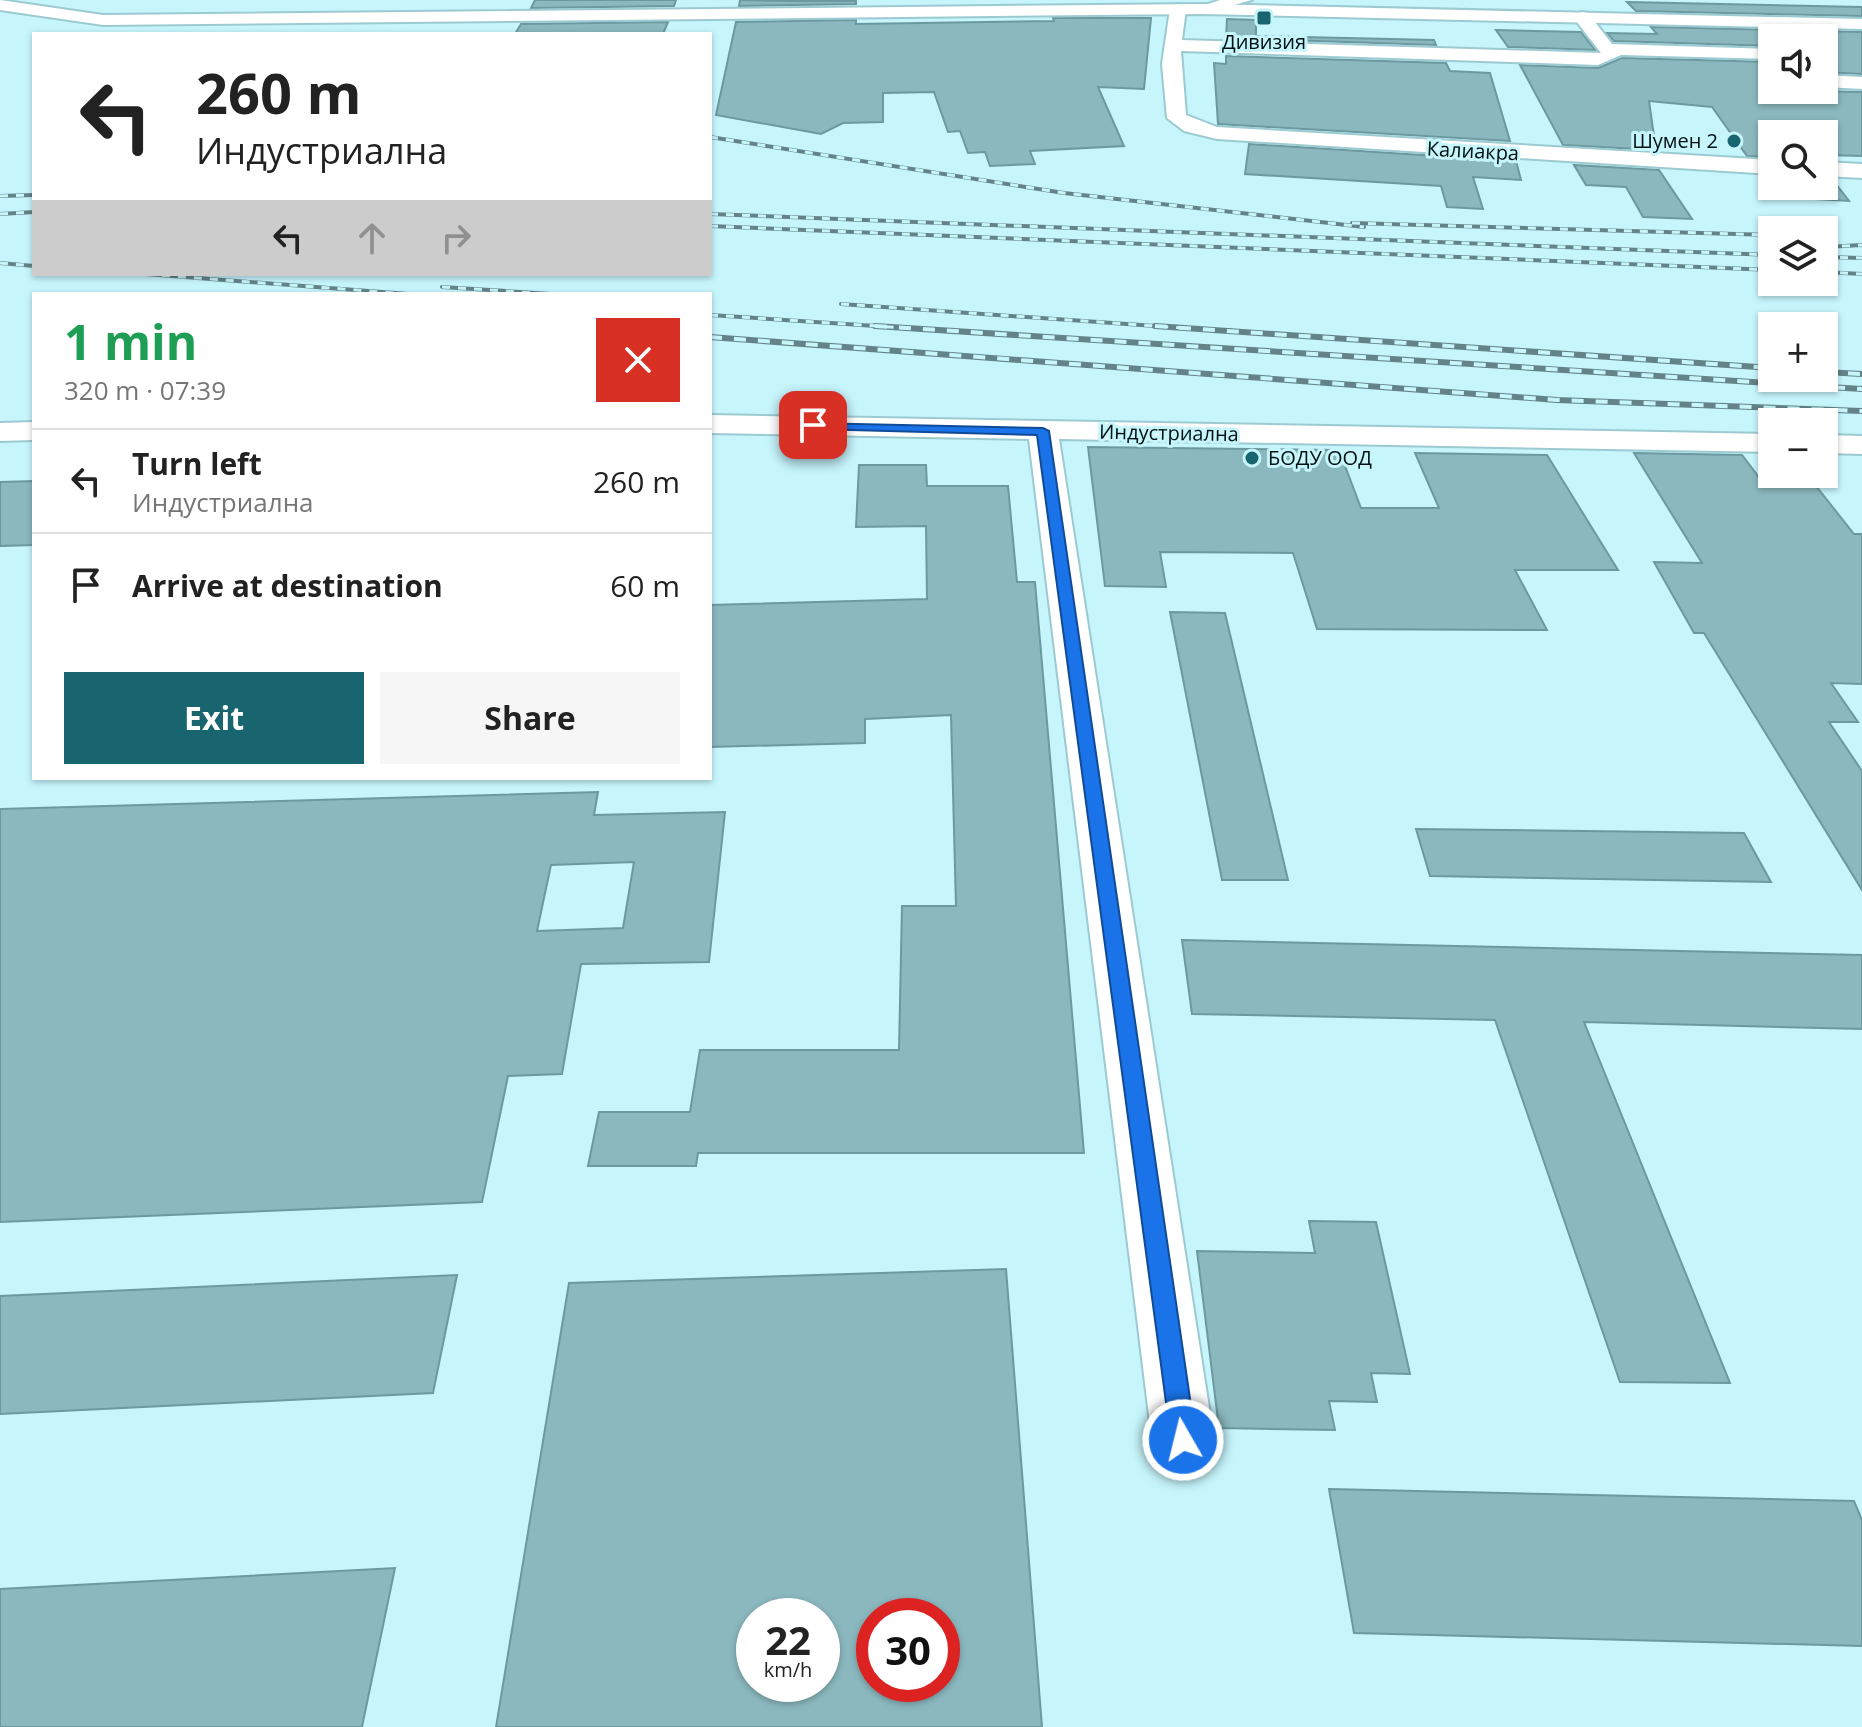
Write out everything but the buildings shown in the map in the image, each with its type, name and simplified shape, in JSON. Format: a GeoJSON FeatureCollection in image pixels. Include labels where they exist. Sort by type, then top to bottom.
{"type":"FeatureCollection","features":[{"type":"Feature","properties":{"kind":"street"},"geometry":{"type":"LineString","coordinates":[[1201,9],[1244,0]]}},
{"type":"Feature","properties":{"kind":"street"},"geometry":{"type":"LineString","coordinates":[[0,5],[103,20],[1201,9],[1862,24]]}},
{"type":"Feature","properties":{"kind":"street"},"geometry":{"type":"LineString","coordinates":[[1178,9],[1173,45],[1598,59],[1612,55],[1582,17]]}},
{"type":"Feature","properties":{"kind":"street","name":"Калиакра"},"geometry":{"type":"LineString","coordinates":[[1173,45],[1171,98],[1177,118],[1191,127],[1217,133],[1758,166]]}},
{"type":"Feature","properties":{"kind":"street"},"geometry":{"type":"LineString","coordinates":[[1609,49],[1758,54]]}},
{"type":"Feature","properties":{"kind":"street"},"geometry":{"type":"LineString","coordinates":[[1838,82],[1862,83]]}},
{"type":"Feature","properties":{"kind":"street"},"geometry":{"type":"LineString","coordinates":[[1838,170],[1862,171]]}},
{"type":"Feature","properties":{"kind":"street","name":"Индустриална"},"geometry":{"type":"LineString","coordinates":[[712,424],[1758,443]]}},
{"type":"Feature","properties":{"kind":"street"},"geometry":{"type":"LineString","coordinates":[[0,432],[32,431]]}},
{"type":"Feature","properties":{"kind":"street"},"geometry":{"type":"LineString","coordinates":[[1043,431],[1183,1440]]}},
{"type":"Feature","properties":{"kind":"street"},"geometry":{"type":"LineString","coordinates":[[1838,444],[1862,445]]}},
{"type":"Feature","properties":{"kind":"railway"},"geometry":{"type":"LineString","coordinates":[[712,137],[1064,193],[1364,227]]}},
{"type":"Feature","properties":{"kind":"railway"},"geometry":{"type":"LineString","coordinates":[[0,196],[32,195]]}},
{"type":"Feature","properties":{"kind":"railway"},"geometry":{"type":"LineString","coordinates":[[0,214],[32,212]]}},
{"type":"Feature","properties":{"kind":"railway"},"geometry":{"type":"LineString","coordinates":[[712,214],[1758,254]]}},
{"type":"Feature","properties":{"kind":"railway"},"geometry":{"type":"LineString","coordinates":[[1352,223],[1758,235]]}},
{"type":"Feature","properties":{"kind":"railway"},"geometry":{"type":"LineString","coordinates":[[712,226],[1758,269]]}},
{"type":"Feature","properties":{"kind":"railway"},"geometry":{"type":"LineString","coordinates":[[1838,246],[1862,245]]}},
{"type":"Feature","properties":{"kind":"railway"},"geometry":{"type":"LineString","coordinates":[[1838,257],[1862,258]]}},
{"type":"Feature","properties":{"kind":"railway"},"geometry":{"type":"LineString","coordinates":[[0,263],[32,266]]}},
{"type":"Feature","properties":{"kind":"railway"},"geometry":{"type":"LineString","coordinates":[[1838,273],[1862,274]]}},
{"type":"Feature","properties":{"kind":"railway"},"geometry":{"type":"LineString","coordinates":[[172,276],[382,292]]}},
{"type":"Feature","properties":{"kind":"railway"},"geometry":{"type":"LineString","coordinates":[[442,287],[520,292]]}},
{"type":"Feature","properties":{"kind":"railway"},"geometry":{"type":"LineString","coordinates":[[841,304],[1170,327]]}},
{"type":"Feature","properties":{"kind":"railway"},"geometry":{"type":"LineString","coordinates":[[712,315],[897,327]]}},
{"type":"Feature","properties":{"kind":"railway"},"geometry":{"type":"LineString","coordinates":[[875,326],[897,327]]}},
{"type":"Feature","properties":{"kind":"railway"},"geometry":{"type":"LineString","coordinates":[[1155,326],[1170,327]]}},
{"type":"Feature","properties":{"kind":"railway"},"geometry":{"type":"LineString","coordinates":[[897,327],[1862,389]]}},
{"type":"Feature","properties":{"kind":"railway"},"geometry":{"type":"LineString","coordinates":[[897,327],[906,328]]}},
{"type":"Feature","properties":{"kind":"railway"},"geometry":{"type":"LineString","coordinates":[[1170,327],[1758,367]]}},
{"type":"Feature","properties":{"kind":"railway"},"geometry":{"type":"LineString","coordinates":[[1170,327],[1184,328]]}},
{"type":"Feature","properties":{"kind":"railway"},"geometry":{"type":"LineString","coordinates":[[712,337],[1557,400],[1862,411]]}},
{"type":"Feature","properties":{"kind":"railway"},"geometry":{"type":"LineString","coordinates":[[1838,373],[1862,374]]}},
{"type":"Feature","properties":{"kind":"place","name":"Дивизия"},"geometry":{"type":"Point","coordinates":[1264,18]}},
{"type":"Feature","properties":{"kind":"place","name":"Шумен 2"},"geometry":{"type":"Point","coordinates":[1734,141]}},
{"type":"Feature","properties":{"kind":"place","name":"БОДУ ООД"},"geometry":{"type":"Point","coordinates":[1252,458]}},
{"type":"Feature","properties":{"kind":"route"},"geometry":{"type":"LineString","coordinates":[[813,425],[1043,431],[1183,1440]]}}]}
